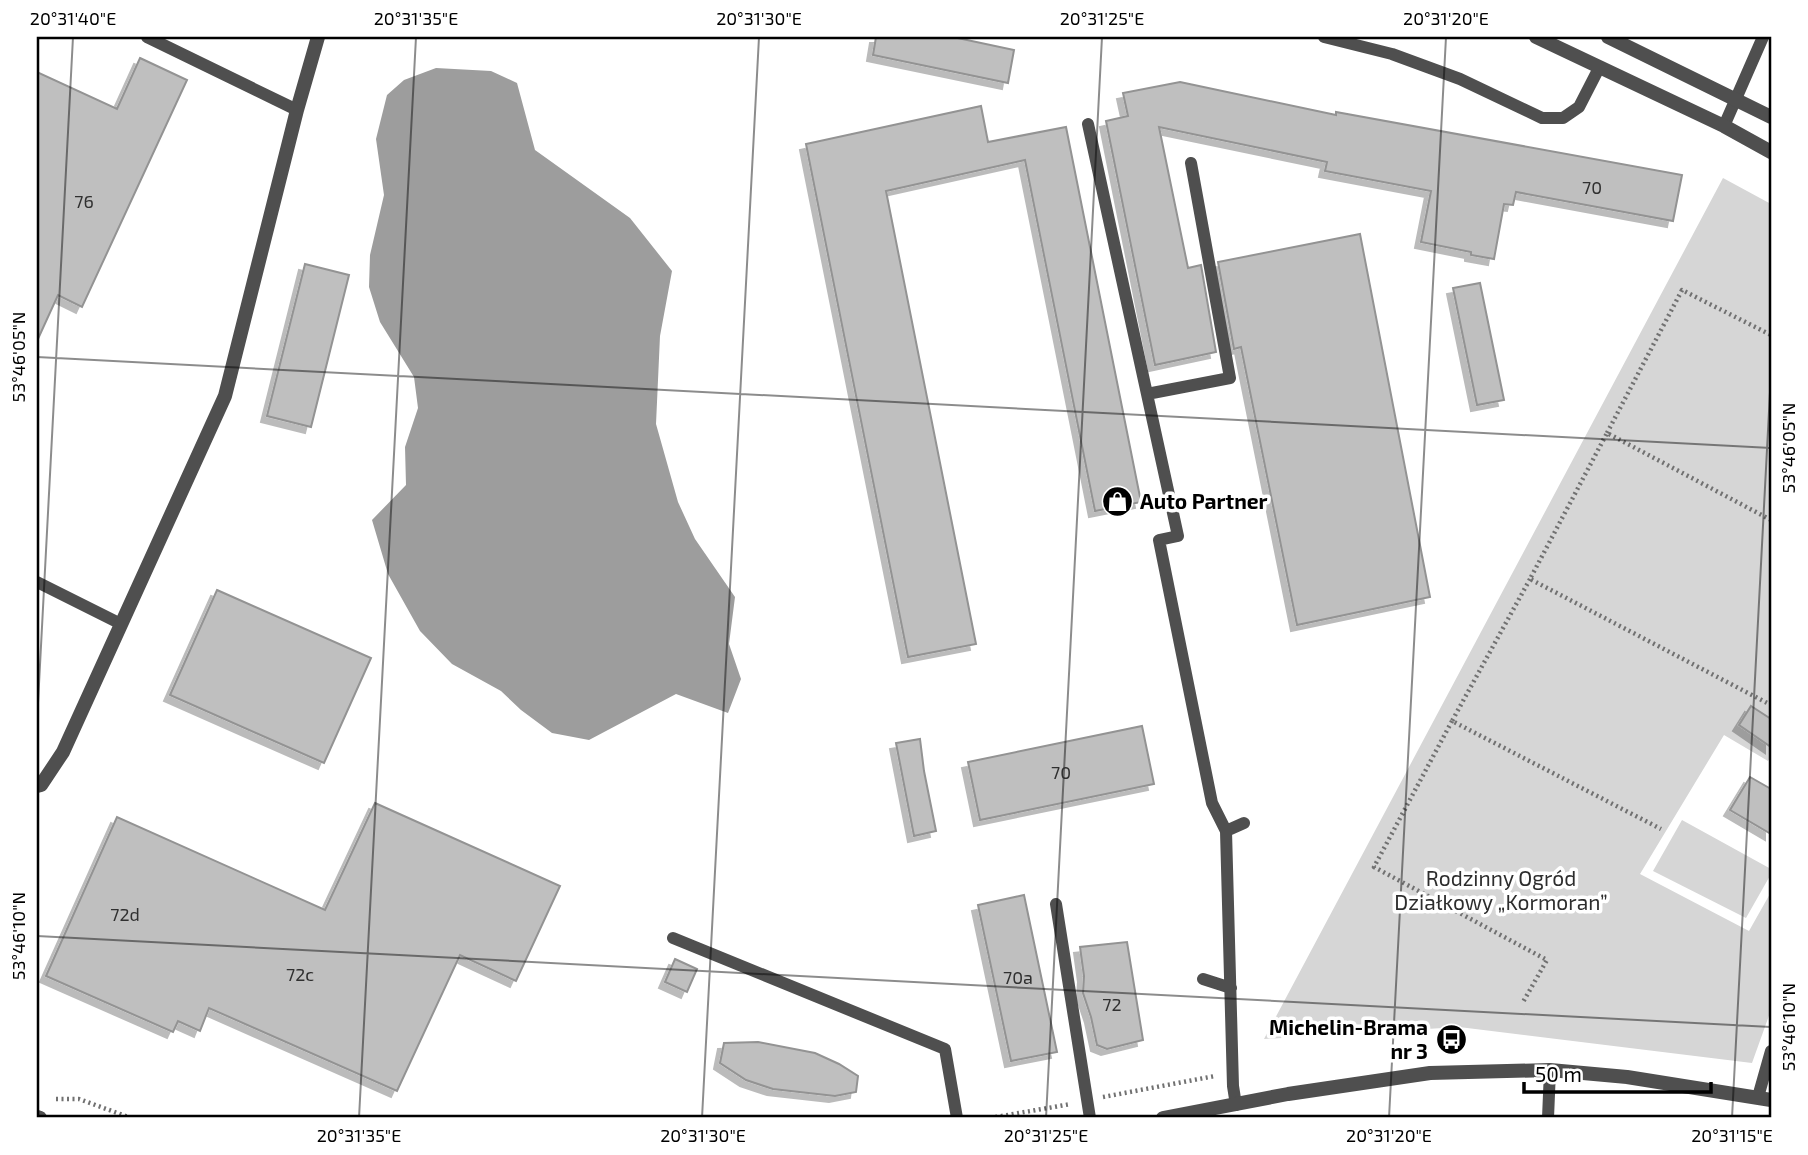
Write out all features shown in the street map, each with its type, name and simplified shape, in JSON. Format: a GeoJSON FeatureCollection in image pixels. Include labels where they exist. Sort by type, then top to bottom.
{"type":"FeatureCollection","features":[{"type":"Feature","properties":{"kind":"street"},"geometry":{"type":"LineString","coordinates":[[37,786],[41,785],[63,752],[225,396],[318,37]]}},
{"type":"Feature","properties":{"kind":"street"},"geometry":{"type":"LineString","coordinates":[[1536,37],[1771,152]]}},
{"type":"Feature","properties":{"kind":"street"},"geometry":{"type":"LineString","coordinates":[[1608,37],[1771,117]]}},
{"type":"Feature","properties":{"kind":"street"},"geometry":{"type":"LineString","coordinates":[[1163,1118],[1430,1073],[1550,1070],[1628,1077],[1765,1099]]}},
{"type":"Feature","properties":{"kind":"lane"},"geometry":{"type":"LineString","coordinates":[[147,37],[297,110]]}},
{"type":"Feature","properties":{"kind":"lane"},"geometry":{"type":"LineString","coordinates":[[1324,37],[1392,54],[1542,118],[1563,118],[1579,107],[1599,68]]}},
{"type":"Feature","properties":{"kind":"lane"},"geometry":{"type":"LineString","coordinates":[[1724,127],[1763,37]]}},
{"type":"Feature","properties":{"kind":"lane"},"geometry":{"type":"LineString","coordinates":[[1088,124],[1178,536],[1159,540],[1212,803],[1226,831],[1233,1086],[1236,1104]]}},
{"type":"Feature","properties":{"kind":"lane"},"geometry":{"type":"LineString","coordinates":[[1147,394],[1230,378],[1191,163]]}},
{"type":"Feature","properties":{"kind":"lane"},"geometry":{"type":"LineString","coordinates":[[37,582],[121,624]]}},
{"type":"Feature","properties":{"kind":"lane"},"geometry":{"type":"LineString","coordinates":[[1226,831],[1244,822]]}},
{"type":"Feature","properties":{"kind":"lane"},"geometry":{"type":"LineString","coordinates":[[1056,904],[1090,1118]]}},
{"type":"Feature","properties":{"kind":"lane"},"geometry":{"type":"LineString","coordinates":[[673,938],[945,1049],[957,1118]]}},
{"type":"Feature","properties":{"kind":"lane"},"geometry":{"type":"LineString","coordinates":[[1203,979],[1231,988]]}},
{"type":"Feature","properties":{"kind":"lane"},"geometry":{"type":"LineString","coordinates":[[1765,1099],[1771,1051]]}},
{"type":"Feature","properties":{"kind":"lane"},"geometry":{"type":"LineString","coordinates":[[1548,1118],[1550,1070]]}},
{"type":"Feature","properties":{"kind":"path"},"geometry":{"type":"LineString","coordinates":[[1523,1002],[1547,960],[1374,867],[1682,290],[1771,335]]}},
{"type":"Feature","properties":{"kind":"path"},"geometry":{"type":"LineString","coordinates":[[1607,433],[1771,520]]}},
{"type":"Feature","properties":{"kind":"path"},"geometry":{"type":"LineString","coordinates":[[1530,579],[1771,705]]}},
{"type":"Feature","properties":{"kind":"path"},"geometry":{"type":"LineString","coordinates":[[1452,721],[1661,829]]}},
{"type":"Feature","properties":{"kind":"path"},"geometry":{"type":"LineString","coordinates":[[1095,1098],[1215,1076]]}},
{"type":"Feature","properties":{"kind":"path"},"geometry":{"type":"LineString","coordinates":[[55,1099],[79,1098],[131,1118]]}},
{"type":"Feature","properties":{"kind":"path"},"geometry":{"type":"LineString","coordinates":[[990,1118],[1079,1102]]}},
{"type":"Feature","properties":{"kind":"green space","name":"Rodzinny Ogród Działkowy „Kormoran”"},"geometry":{"type":"Polygon","coordinates":[[[1723,178],[1771,204],[1771,756],[1768,761],[1724,735],[1640,874],[1749,931],[1771,892],[1771,1010],[1752,1063],[1459,1027],[1264,1039],[1723,178]]]}},
{"type":"Feature","properties":{"kind":"green space"},"geometry":{"type":"Polygon","coordinates":[[[1682,820],[1771,869],[1771,874],[1746,918],[1653,871],[1682,820]]]}},
{"type":"Feature","properties":{"kind":"shaded area"},"geometry":{"type":"Polygon","coordinates":[[[436,68],[491,71],[517,83],[535,150],[630,218],[672,271],[660,336],[656,424],[678,502],[695,539],[735,597],[729,644],[741,679],[728,713],[676,694],[589,740],[552,733],[501,691],[452,664],[420,631],[388,574],[372,520],[406,485],[405,447],[418,408],[414,377],[380,322],[369,287],[370,255],[384,195],[376,139],[387,95],[404,80],[436,68]]]}},
{"type":"Feature","properties":{"kind":"building"},"geometry":{"type":"Polygon","coordinates":[[[876,37],[953,37],[1014,50],[1008,83],[873,55],[876,37]]]}},
{"type":"Feature","properties":{"kind":"building"},"geometry":{"type":"Polygon","coordinates":[[[140,58],[187,80],[82,307],[58,295],[37,341],[37,72],[117,109],[140,58]]]}},
{"type":"Feature","properties":{"kind":"building"},"geometry":{"type":"Polygon","coordinates":[[[1180,82],[1336,115],[1336,112],[1682,175],[1673,221],[1516,192],[1513,205],[1504,204],[1494,259],[1471,255],[1471,252],[1421,242],[1431,191],[1325,171],[1327,162],[1159,127],[1188,268],[1201,265],[1216,352],[1155,365],[1106,121],[1128,116],[1123,93],[1180,82]]]}},
{"type":"Feature","properties":{"kind":"building"},"geometry":{"type":"Polygon","coordinates":[[[981,106],[988,142],[1066,127],[1141,502],[1095,511],[1025,160],[886,191],[976,644],[908,657],[806,144],[981,106]]]}},
{"type":"Feature","properties":{"kind":"building"},"geometry":{"type":"Polygon","coordinates":[[[1360,234],[1430,597],[1297,625],[1241,347],[1234,349],[1218,262],[1360,234]]]}},
{"type":"Feature","properties":{"kind":"building"},"geometry":{"type":"Polygon","coordinates":[[[305,264],[349,275],[311,427],[267,416],[305,264]]]}},
{"type":"Feature","properties":{"kind":"building"},"geometry":{"type":"Polygon","coordinates":[[[1480,283],[1504,400],[1477,405],[1453,288],[1480,283]]]}},
{"type":"Feature","properties":{"kind":"building"},"geometry":{"type":"Polygon","coordinates":[[[217,590],[371,658],[324,763],[170,695],[217,590]]]}},
{"type":"Feature","properties":{"kind":"building"},"geometry":{"type":"Polygon","coordinates":[[[1751,706],[1771,719],[1771,747],[1739,725],[1751,706]]]}},
{"type":"Feature","properties":{"kind":"building"},"geometry":{"type":"Polygon","coordinates":[[[1142,726],[1154,784],[980,820],[968,762],[1142,726]]]}},
{"type":"Feature","properties":{"kind":"building"},"geometry":{"type":"Polygon","coordinates":[[[920,739],[936,831],[914,836],[896,743],[920,739]]]}},
{"type":"Feature","properties":{"kind":"building"},"geometry":{"type":"Polygon","coordinates":[[[1750,777],[1771,789],[1771,834],[1730,810],[1750,777]]]}},
{"type":"Feature","properties":{"kind":"building"},"geometry":{"type":"Polygon","coordinates":[[[375,803],[560,886],[516,981],[460,955],[397,1091],[209,1008],[200,1031],[178,1021],[173,1032],[46,976],[117,817],[325,910],[375,803]]]}},
{"type":"Feature","properties":{"kind":"building"},"geometry":{"type":"Polygon","coordinates":[[[1024,895],[1057,1052],[1011,1061],[978,905],[1024,895]]]}},
{"type":"Feature","properties":{"kind":"building"},"geometry":{"type":"Polygon","coordinates":[[[1127,942],[1143,1040],[1107,1049],[1097,1045],[1083,993],[1084,976],[1080,947],[1127,942]]]}},
{"type":"Feature","properties":{"kind":"building"},"geometry":{"type":"Polygon","coordinates":[[[675,959],[697,969],[687,992],[665,982],[675,959]]]}},
{"type":"Feature","properties":{"kind":"building"},"geometry":{"type":"Polygon","coordinates":[[[758,1042],[815,1053],[839,1064],[858,1076],[856,1092],[835,1096],[773,1089],[746,1080],[720,1063],[724,1043],[758,1042]]]}},
{"type":"Feature","properties":{"kind":"place","name":"Auto Partner"},"geometry":{"type":"Point","coordinates":[1117,502]}},
{"type":"Feature","properties":{"kind":"place","name":"Michelin-Brama nr 3"},"geometry":{"type":"Point","coordinates":[1451,1040]}}]}
